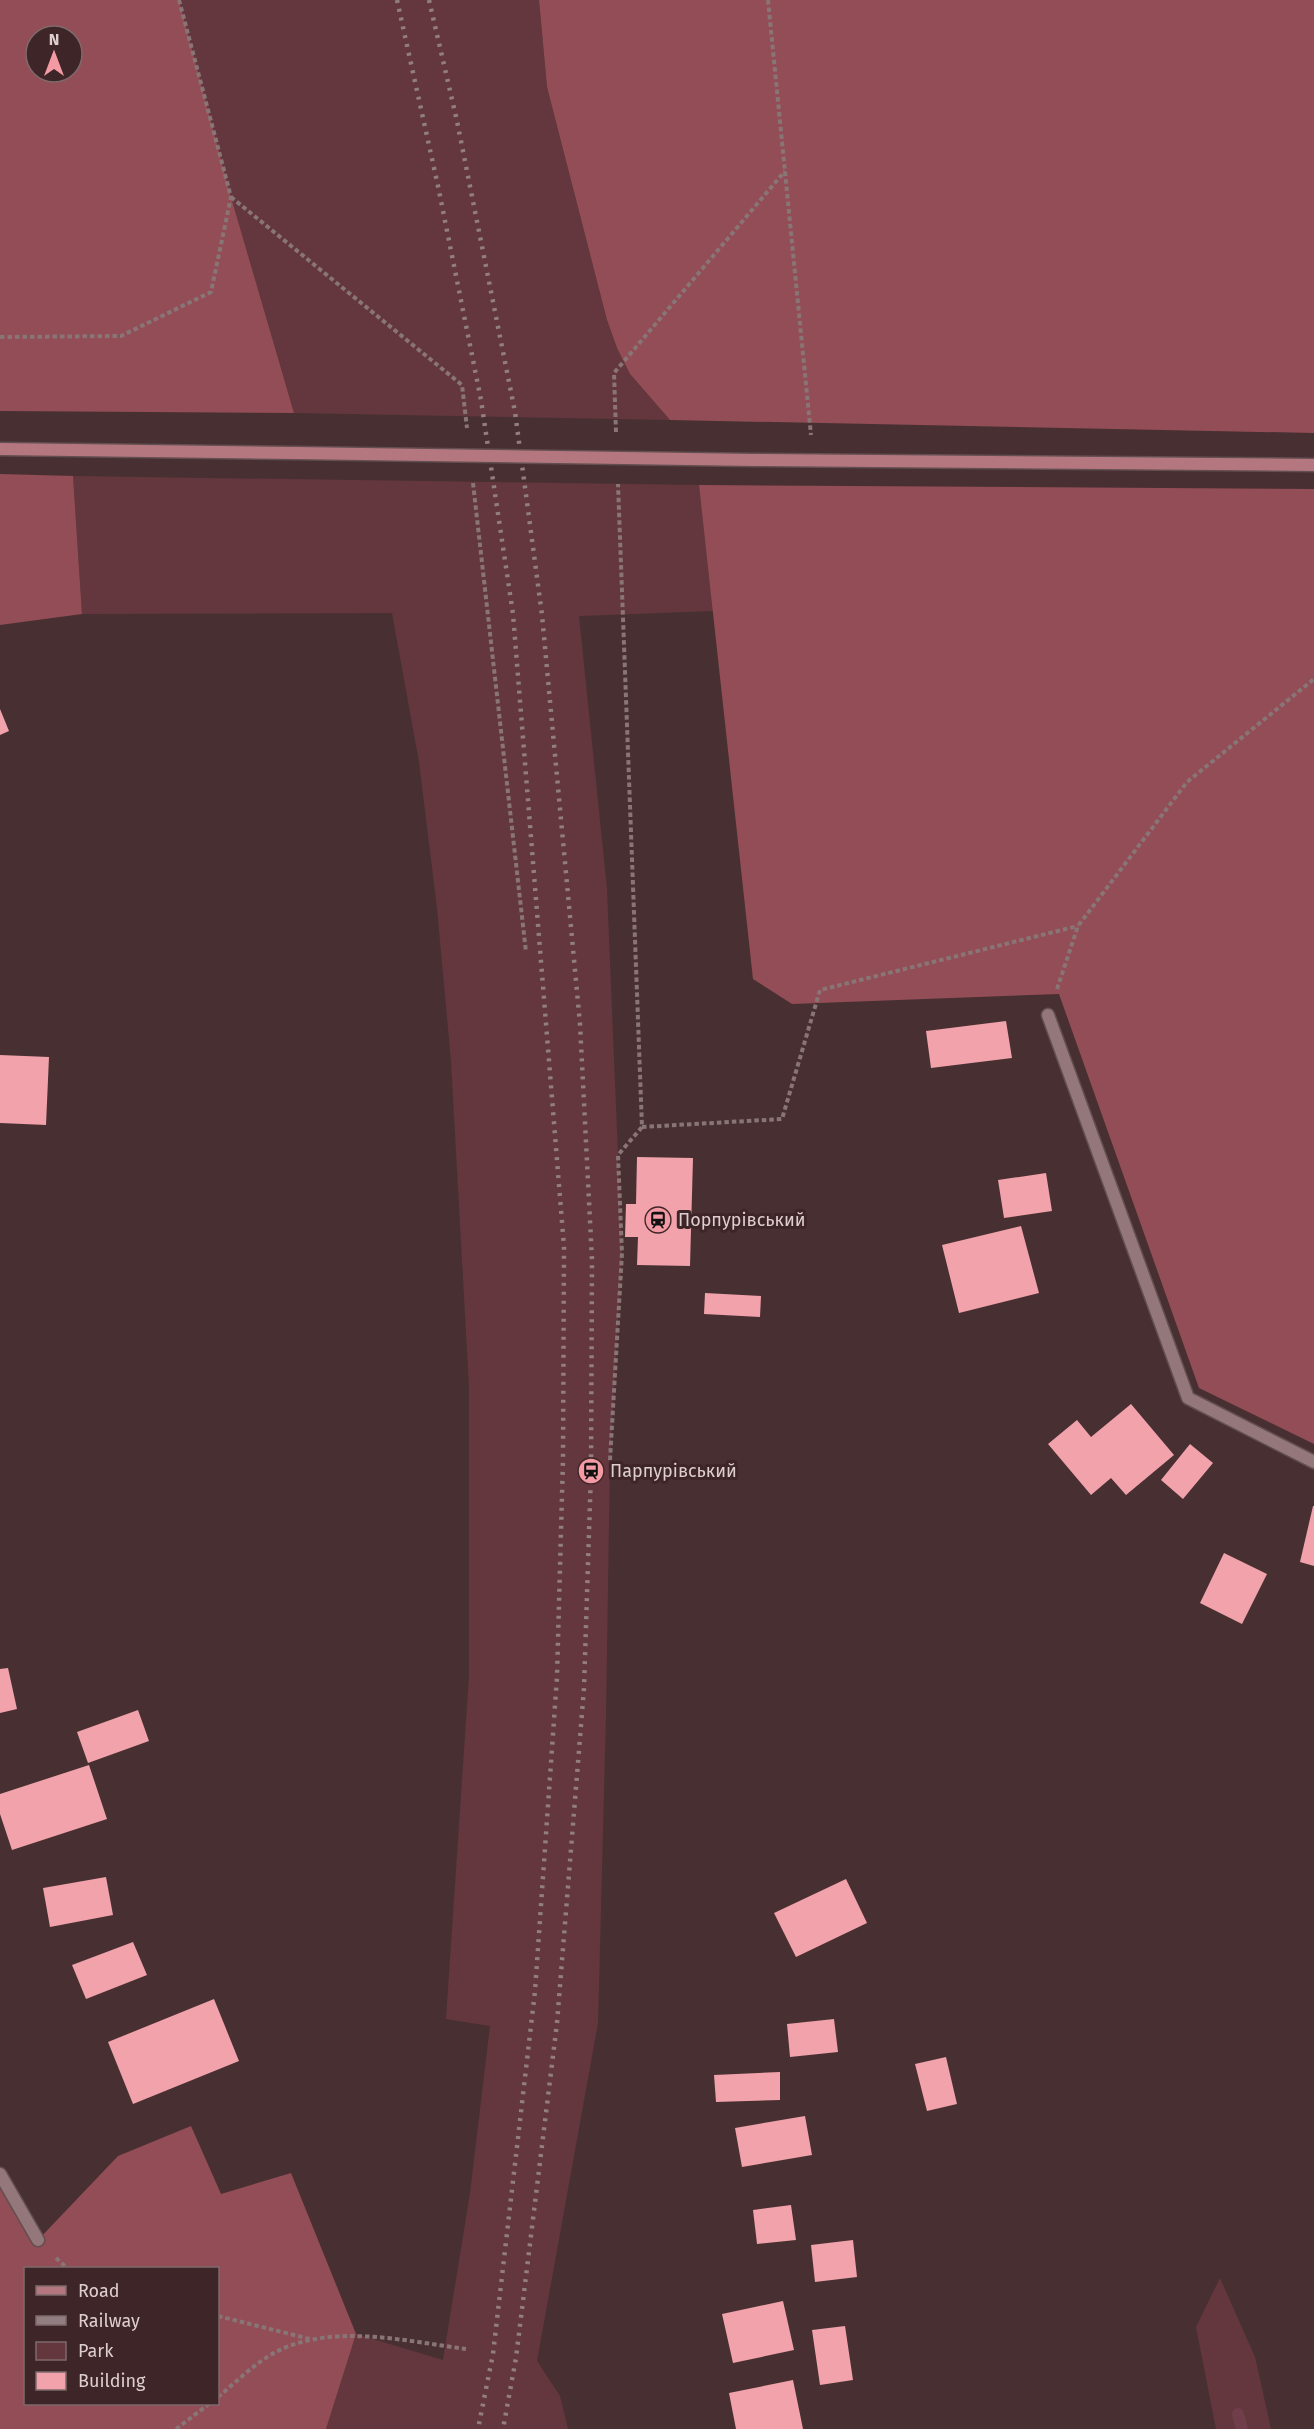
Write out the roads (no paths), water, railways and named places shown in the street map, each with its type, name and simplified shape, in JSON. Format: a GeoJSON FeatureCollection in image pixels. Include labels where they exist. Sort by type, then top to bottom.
{"type":"FeatureCollection","features":[{"type":"Feature","properties":{"kind":"main road"},"geometry":{"type":"LineString","coordinates":[[0,449],[755,460],[1314,465]]}},
{"type":"Feature","properties":{"kind":"street"},"geometry":{"type":"LineString","coordinates":[[1048,1015],[1188,1398],[1314,1462]]}},
{"type":"Feature","properties":{"kind":"street"},"geometry":{"type":"LineString","coordinates":[[0,2174],[38,2240]]}},
{"type":"Feature","properties":{"kind":"waterway"},"geometry":{"type":"LineString","coordinates":[[1238,2414],[1242,2429]]}},
{"type":"Feature","properties":{"kind":"railway"},"geometry":{"type":"LineString","coordinates":[[397,0],[438,186],[481,400],[513,614],[564,1247],[563,1459],[557,1677],[535,1991],[493,2354],[478,2429]]}},
{"type":"Feature","properties":{"kind":"railway"},"geometry":{"type":"LineString","coordinates":[[429,0],[457,121],[515,412],[542,615],[580,1024],[592,1260],[591,1471],[584,1688],[557,2023],[516,2358],[503,2429]]}},
{"type":"Feature","properties":{"kind":"place","name":"Порпурівський"},"geometry":{"type":"Point","coordinates":[658,1220]}},
{"type":"Feature","properties":{"kind":"place","name":"Парпурівський"},"geometry":{"type":"Point","coordinates":[591,1471]}}]}
